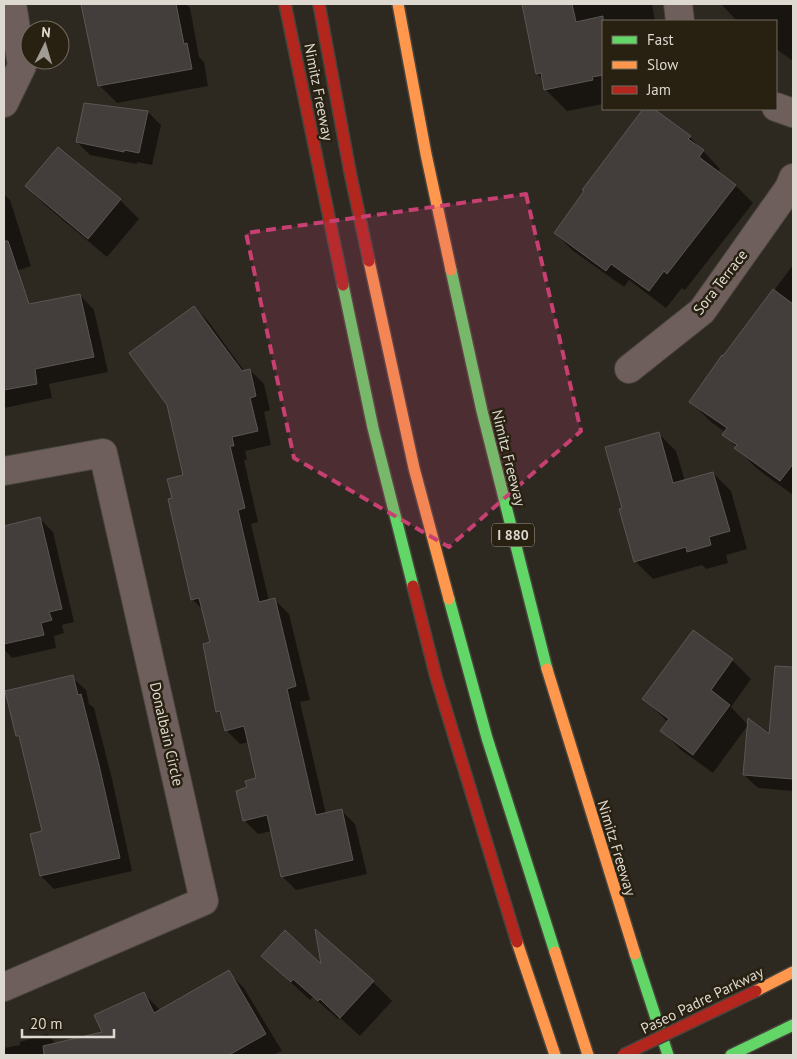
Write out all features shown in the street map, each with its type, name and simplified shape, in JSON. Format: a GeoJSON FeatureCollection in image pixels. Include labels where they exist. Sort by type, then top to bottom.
{"type":"FeatureCollection","features":[{"type":"Feature","properties":{"kind":"main road","name":"Nimitz Freeway"},"geometry":{"type":"LineString","coordinates":[[285,4],[373,428],[436,677],[511,925],[555,1055]]}},
{"type":"Feature","properties":{"kind":"main road"},"geometry":{"type":"LineString","coordinates":[[319,4],[350,172],[414,468],[487,738],[588,1055]]}},
{"type":"Feature","properties":{"kind":"main road","name":"Nimitz Freeway"},"geometry":{"type":"LineString","coordinates":[[398,4],[426,154],[482,412],[542,652],[614,890],[668,1055]]}},
{"type":"Feature","properties":{"kind":"main road","name":"Paseo Padre Parkway"},"geometry":{"type":"LineString","coordinates":[[623,1055],[793,972]]}},
{"type":"Feature","properties":{"kind":"main road"},"geometry":{"type":"LineString","coordinates":[[731,1055],[793,1025]]}},
{"type":"Feature","properties":{"kind":"street"},"geometry":{"type":"LineString","coordinates":[[4,102],[22,66],[12,4]]}},
{"type":"Feature","properties":{"kind":"street"},"geometry":{"type":"LineString","coordinates":[[678,4],[680,20]]}},
{"type":"Feature","properties":{"kind":"street"},"geometry":{"type":"LineString","coordinates":[[777,107],[793,113]]}},
{"type":"Feature","properties":{"kind":"street","name":"Sora Terrace"},"geometry":{"type":"LineString","coordinates":[[630,369],[702,310],[789,188],[793,178]]}},
{"type":"Feature","properties":{"kind":"street","name":"Donalbain Circle"},"geometry":{"type":"LineString","coordinates":[[4,471],[103,453],[204,901],[4,987]]}},
{"type":"Feature","properties":{"kind":"highlighted area"},"geometry":{"type":"Polygon","coordinates":[[[526,194],[581,431],[449,547],[294,458],[246,233],[526,194]]]}},
{"type":"Feature","properties":{"kind":"building"},"geometry":{"type":"Polygon","coordinates":[[[81,4],[176,4],[184,44],[187,43],[192,69],[98,86],[81,4]]]}},
{"type":"Feature","properties":{"kind":"building"},"geometry":{"type":"Polygon","coordinates":[[[522,4],[572,4],[576,22],[603,16],[602,75],[592,77],[593,80],[544,90],[541,73],[536,74],[522,4]]]}},
{"type":"Feature","properties":{"kind":"building"},"geometry":{"type":"Polygon","coordinates":[[[84,103],[148,111],[139,153],[124,150],[124,152],[76,142],[84,103]]]}},
{"type":"Feature","properties":{"kind":"building"},"geometry":{"type":"Polygon","coordinates":[[[642,110],[655,110],[691,136],[688,139],[704,150],[699,157],[736,185],[667,274],[664,271],[649,291],[611,264],[606,271],[554,233],[584,191],[582,190],[642,110]]]}},
{"type":"Feature","properties":{"kind":"building"},"geometry":{"type":"Polygon","coordinates":[[[58,147],[121,199],[88,239],[25,186],[58,147]]]}},
{"type":"Feature","properties":{"kind":"building"},"geometry":{"type":"Polygon","coordinates":[[[4,241],[8,241],[29,304],[80,294],[94,357],[35,369],[37,384],[4,390],[4,241]]]}},
{"type":"Feature","properties":{"kind":"building"},"geometry":{"type":"Polygon","coordinates":[[[773,289],[793,304],[793,464],[780,481],[734,448],[737,445],[722,435],[727,428],[689,402],[722,355],[773,289]]]}},
{"type":"Feature","properties":{"kind":"building"},"geometry":{"type":"Polygon","coordinates":[[[194,306],[242,371],[250,369],[256,396],[250,398],[258,431],[232,437],[234,446],[230,446],[245,508],[238,510],[259,602],[275,598],[296,686],[287,689],[316,815],[342,809],[353,860],[281,877],[267,815],[243,821],[236,791],[247,787],[245,781],[256,778],[244,726],[225,731],[220,711],[216,712],[203,644],[210,642],[199,598],[191,600],[168,499],[172,498],[167,479],[183,475],[167,405],[129,353],[194,306]]]}},
{"type":"Feature","properties":{"kind":"building"},"geometry":{"type":"Polygon","coordinates":[[[659,432],[673,483],[713,472],[730,531],[709,537],[711,545],[687,552],[686,547],[634,562],[619,509],[622,508],[605,447],[659,432]]]}},
{"type":"Feature","properties":{"kind":"building"},"geometry":{"type":"Polygon","coordinates":[[[40,517],[62,609],[49,612],[52,620],[41,623],[44,635],[4,644],[4,526],[40,517]]]}},
{"type":"Feature","properties":{"kind":"building"},"geometry":{"type":"Polygon","coordinates":[[[693,630],[733,659],[711,690],[730,705],[693,755],[660,731],[669,719],[642,699],[693,630]]]}},
{"type":"Feature","properties":{"kind":"building"},"geometry":{"type":"Polygon","coordinates":[[[775,666],[793,667],[793,779],[743,775],[748,718],[769,734],[775,666]]]}},
{"type":"Feature","properties":{"kind":"building"},"geometry":{"type":"Polygon","coordinates":[[[73,675],[78,695],[81,694],[120,858],[40,876],[30,834],[42,831],[19,736],[16,736],[5,691],[73,675]]]}},
{"type":"Feature","properties":{"kind":"building"},"geometry":{"type":"Polygon","coordinates":[[[315,929],[374,981],[340,1018],[320,999],[318,1001],[293,979],[291,982],[261,956],[285,930],[321,964],[315,929]]]}},
{"type":"Feature","properties":{"kind":"building"},"geometry":{"type":"Polygon","coordinates":[[[229,970],[266,1034],[229,1055],[44,1055],[43,1046],[102,1032],[94,1015],[144,992],[154,1013],[229,970]]]}},
{"type":"Feature","properties":{"kind":"traffic: fast"},"geometry":{"type":"LineString","coordinates":[[451,270],[482,411],[547,669]]}},
{"type":"Feature","properties":{"kind":"traffic: fast"},"geometry":{"type":"LineString","coordinates":[[343,285],[373,428],[413,586]]}},
{"type":"Feature","properties":{"kind":"traffic: fast"},"geometry":{"type":"LineString","coordinates":[[449,599],[487,738],[555,952]]}},
{"type":"Feature","properties":{"kind":"traffic: fast"},"geometry":{"type":"LineString","coordinates":[[635,954],[668,1055]]}},
{"type":"Feature","properties":{"kind":"traffic: fast"},"geometry":{"type":"LineString","coordinates":[[731,1055],[793,1025]]}},
{"type":"Feature","properties":{"kind":"traffic: slow"},"geometry":{"type":"LineString","coordinates":[[398,4],[426,154],[451,270]]}},
{"type":"Feature","properties":{"kind":"traffic: slow"},"geometry":{"type":"LineString","coordinates":[[369,261],[414,468],[449,599]]}},
{"type":"Feature","properties":{"kind":"traffic: slow"},"geometry":{"type":"LineString","coordinates":[[547,669],[635,954]]}},
{"type":"Feature","properties":{"kind":"traffic: slow"},"geometry":{"type":"LineString","coordinates":[[517,942],[555,1055]]}},
{"type":"Feature","properties":{"kind":"traffic: slow"},"geometry":{"type":"LineString","coordinates":[[555,952],[588,1055]]}},
{"type":"Feature","properties":{"kind":"traffic: slow"},"geometry":{"type":"LineString","coordinates":[[756,991],[793,972]]}},
{"type":"Feature","properties":{"kind":"traffic: jam"},"geometry":{"type":"LineString","coordinates":[[285,4],[343,285]]}},
{"type":"Feature","properties":{"kind":"traffic: jam"},"geometry":{"type":"LineString","coordinates":[[319,4],[350,172],[369,261]]}},
{"type":"Feature","properties":{"kind":"traffic: jam"},"geometry":{"type":"LineString","coordinates":[[413,586],[436,677],[517,942]]}},
{"type":"Feature","properties":{"kind":"traffic: jam"},"geometry":{"type":"LineString","coordinates":[[623,1055],[756,991]]}}]}
